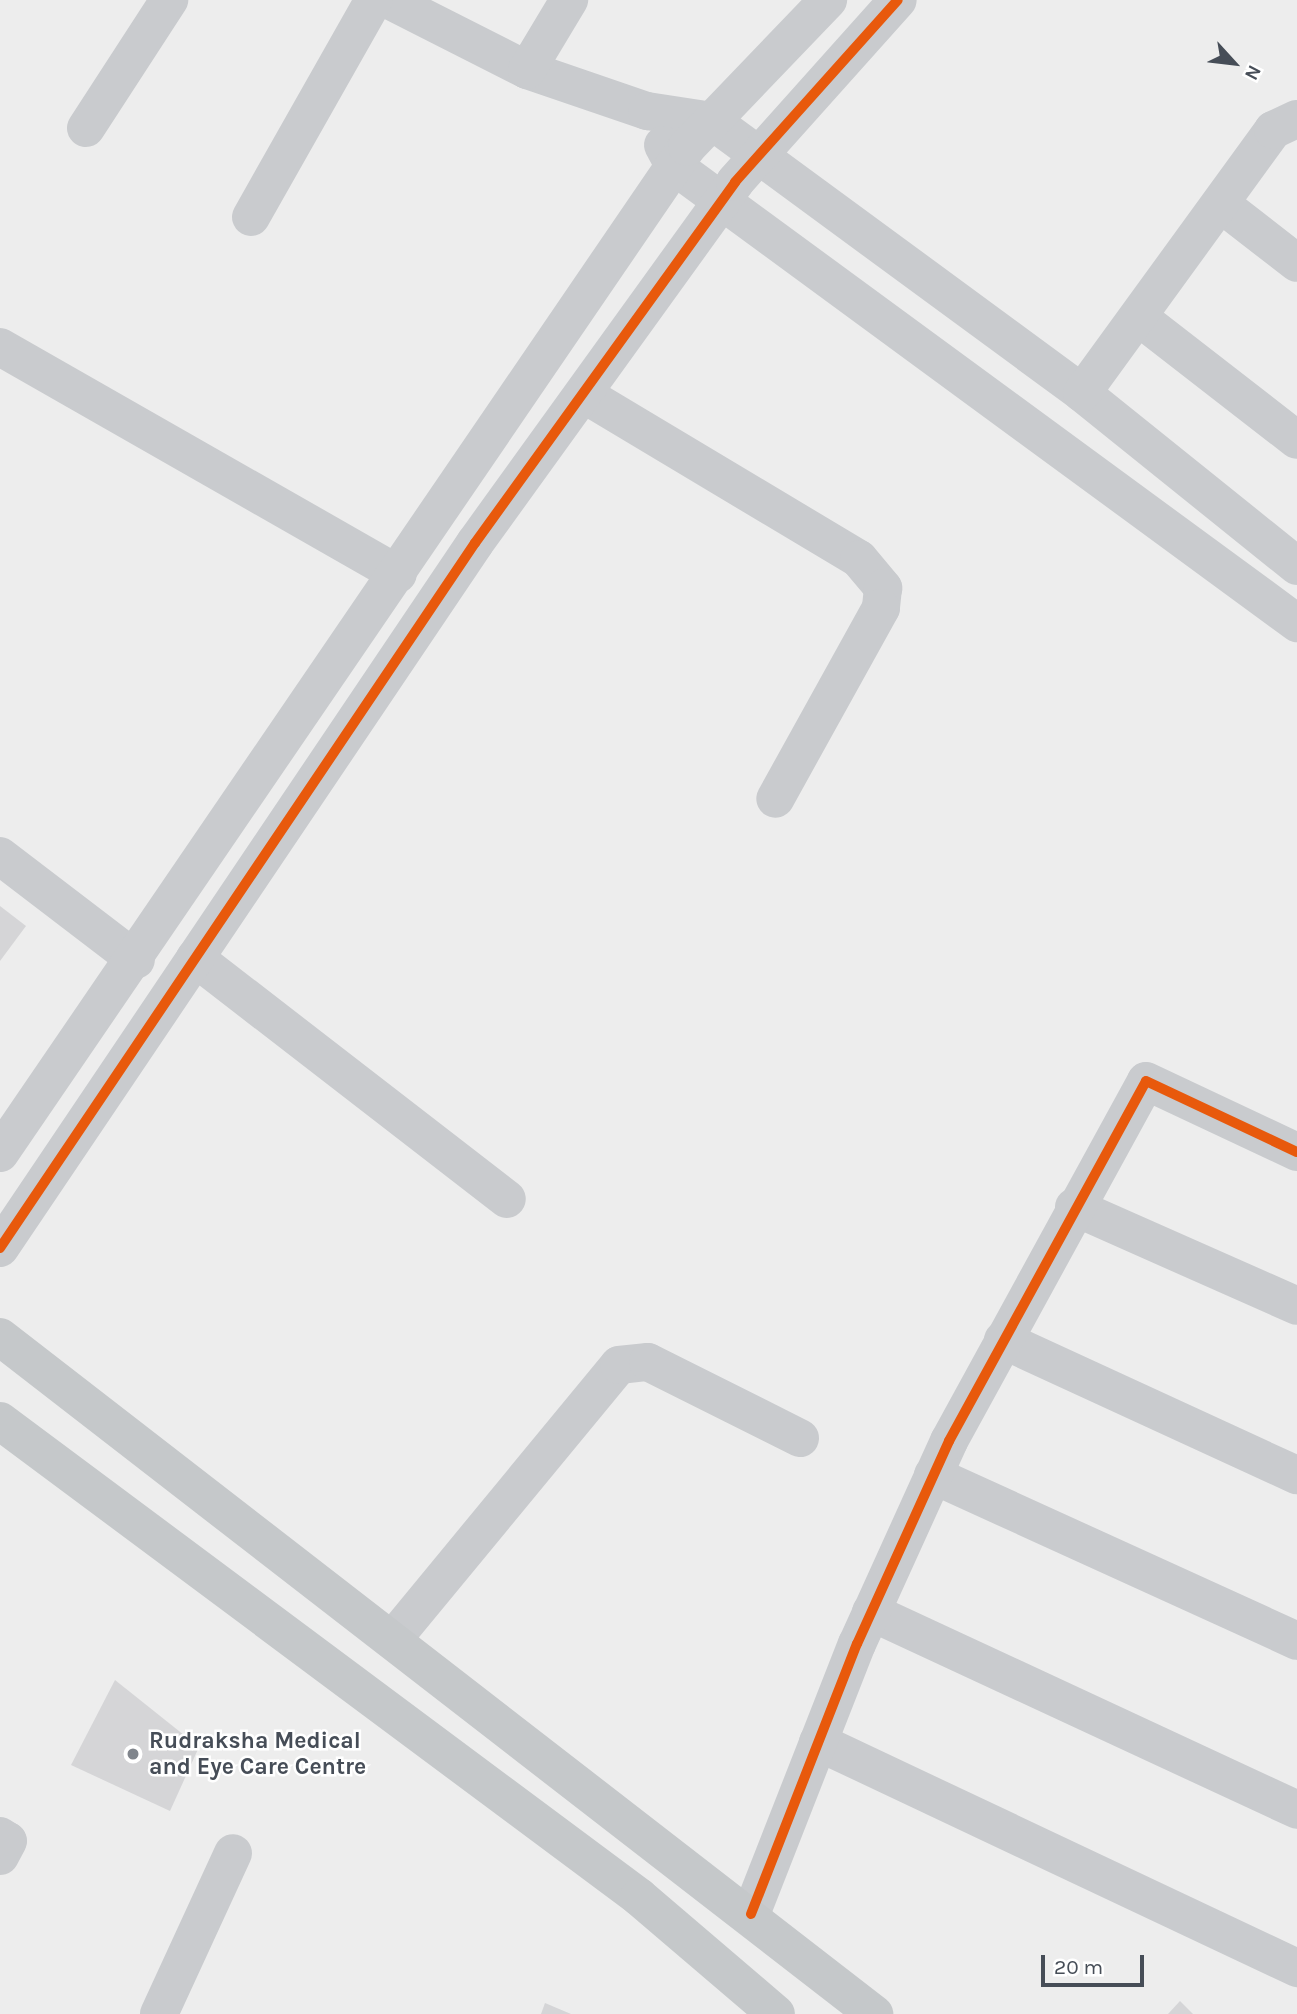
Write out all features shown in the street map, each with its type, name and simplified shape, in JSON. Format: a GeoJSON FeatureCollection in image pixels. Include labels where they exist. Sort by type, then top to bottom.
{"type":"FeatureCollection","features":[{"type":"Feature","properties":{"kind":"main road"},"geometry":{"type":"LineString","coordinates":[[0,1337],[751,1914],[874,2014]]}},
{"type":"Feature","properties":{"kind":"main road"},"geometry":{"type":"LineString","coordinates":[[0,1421],[628,1889],[776,2014]]}},
{"type":"Feature","properties":{"kind":"street"},"geometry":{"type":"LineString","coordinates":[[86,128],[169,0]]}},
{"type":"Feature","properties":{"kind":"street"},"geometry":{"type":"LineString","coordinates":[[251,217],[374,0]]}},
{"type":"Feature","properties":{"kind":"street"},"geometry":{"type":"LineString","coordinates":[[389,0],[527,70],[647,111],[712,121],[1082,393],[1297,566]]}},
{"type":"Feature","properties":{"kind":"street"},"geometry":{"type":"LineString","coordinates":[[527,70],[569,0]]}},
{"type":"Feature","properties":{"kind":"street"},"geometry":{"type":"LineString","coordinates":[[0,1153],[136,960],[674,166],[712,121],[828,0]]}},
{"type":"Feature","properties":{"kind":"street"},"geometry":{"type":"LineString","coordinates":[[0,1248],[475,543],[585,395],[758,153],[898,0]]}},
{"type":"Feature","properties":{"kind":"street"},"geometry":{"type":"LineString","coordinates":[[647,111],[674,166],[1297,624]]}},
{"type":"Feature","properties":{"kind":"street"},"geometry":{"type":"LineString","coordinates":[[1082,393],[1141,319],[1273,130],[1297,119]]}},
{"type":"Feature","properties":{"kind":"street"},"geometry":{"type":"LineString","coordinates":[[1222,204],[1297,263]]}},
{"type":"Feature","properties":{"kind":"street"},"geometry":{"type":"LineString","coordinates":[[1141,319],[1297,440]]}},
{"type":"Feature","properties":{"kind":"street"},"geometry":{"type":"LineString","coordinates":[[0,347],[398,574]]}},
{"type":"Feature","properties":{"kind":"street"},"geometry":{"type":"LineString","coordinates":[[585,395],[859,559],[883,588],[881,608],[775,799]]}},
{"type":"Feature","properties":{"kind":"street"},"geometry":{"type":"LineString","coordinates":[[0,856],[136,960]]}},
{"type":"Feature","properties":{"kind":"street"},"geometry":{"type":"LineString","coordinates":[[195,958],[507,1199]]}},
{"type":"Feature","properties":{"kind":"street"},"geometry":{"type":"LineString","coordinates":[[751,1914],[871,1612],[933,1475],[1074,1207],[1146,1081],[1297,1152]]}},
{"type":"Feature","properties":{"kind":"street"},"geometry":{"type":"LineString","coordinates":[[1074,1207],[1297,1306]]}},
{"type":"Feature","properties":{"kind":"street"},"geometry":{"type":"LineString","coordinates":[[1003,1340],[1297,1475]]}},
{"type":"Feature","properties":{"kind":"street"},"geometry":{"type":"LineString","coordinates":[[393,1639],[619,1365],[648,1362],[800,1438]]}},
{"type":"Feature","properties":{"kind":"street"},"geometry":{"type":"LineString","coordinates":[[933,1475],[1297,1642]]}},
{"type":"Feature","properties":{"kind":"street"},"geometry":{"type":"LineString","coordinates":[[871,1612],[1297,1811]]}},
{"type":"Feature","properties":{"kind":"street"},"geometry":{"type":"LineString","coordinates":[[818,1742],[1297,1968]]}},
{"type":"Feature","properties":{"kind":"street"},"geometry":{"type":"LineString","coordinates":[[0,1836],[8,1841],[0,1856]]}},
{"type":"Feature","properties":{"kind":"street"},"geometry":{"type":"LineString","coordinates":[[159,2014],[233,1853]]}},
{"type":"Feature","properties":{"kind":"building"},"geometry":{"type":"Polygon","coordinates":[[[0,906],[26,926],[0,961],[0,906]]]}},
{"type":"Feature","properties":{"kind":"building"},"geometry":{"type":"Polygon","coordinates":[[[115,1680],[199,1747],[170,1811],[71,1765],[115,1680]]]}},
{"type":"Feature","properties":{"kind":"building"},"geometry":{"type":"Polygon","coordinates":[[[1180,2001],[1193,2014],[1168,2014],[1180,2001]]]}},
{"type":"Feature","properties":{"kind":"building"},"geometry":{"type":"Polygon","coordinates":[[[545,2003],[571,2014],[541,2014],[545,2003]]]}},
{"type":"Feature","properties":{"kind":"cycle path"},"geometry":{"type":"LineString","coordinates":[[0,1248],[475,543],[735,182],[898,0]]}},
{"type":"Feature","properties":{"kind":"cycle path"},"geometry":{"type":"LineString","coordinates":[[751,1914],[857,1644],[949,1441],[1146,1081],[1297,1152]]}},
{"type":"Feature","properties":{"kind":"place","name":"Rudraksha Medical and Eye Care Centre"},"geometry":{"type":"Point","coordinates":[133,1754]}}]}
